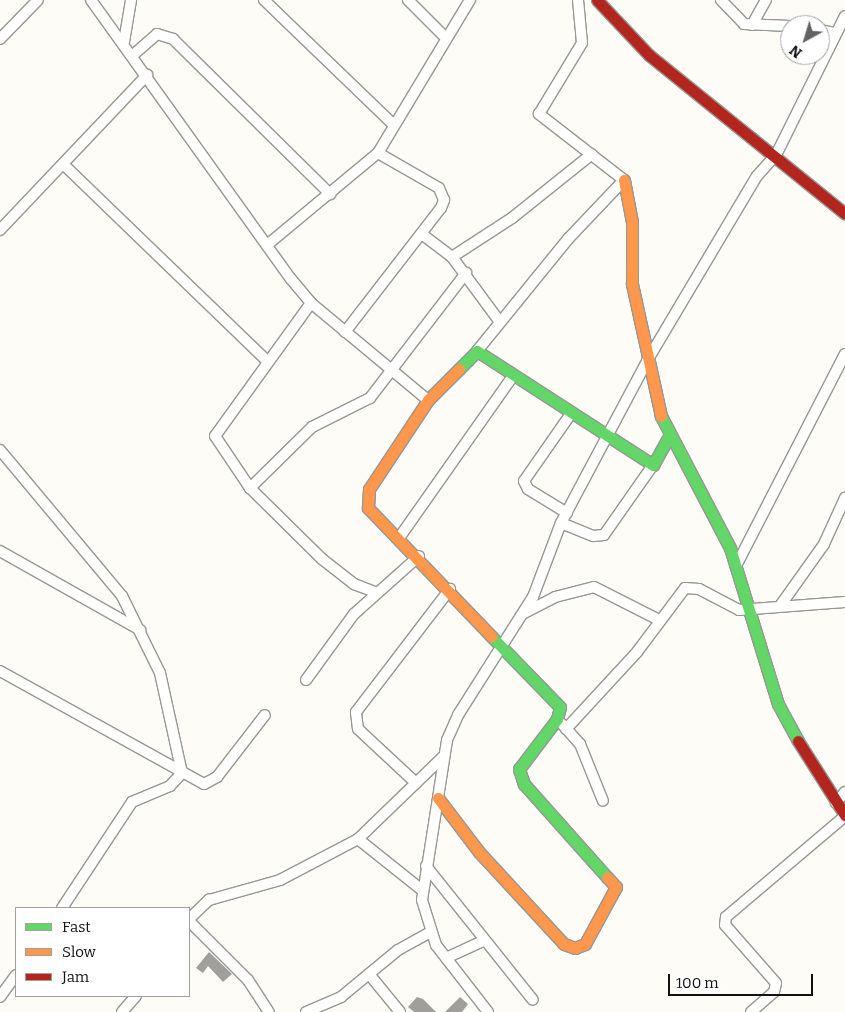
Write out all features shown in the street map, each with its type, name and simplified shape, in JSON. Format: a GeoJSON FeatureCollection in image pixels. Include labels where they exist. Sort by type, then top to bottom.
{"type":"FeatureCollection","features":[{"type":"Feature","properties":{"kind":"main road"},"geometry":{"type":"LineString","coordinates":[[597,0],[649,55],[776,155],[845,214]]}},
{"type":"Feature","properties":{"kind":"main road"},"geometry":{"type":"LineString","coordinates":[[624,180],[632,222],[632,284],[647,361],[669,436],[737,564],[778,704],[845,816]]}},
{"type":"Feature","properties":{"kind":"main road"},"geometry":{"type":"LineString","coordinates":[[438,798],[478,852],[544,924],[564,944],[580,947],[616,887],[524,784],[519,769],[557,719],[560,707],[551,695],[502,646],[419,556],[368,508],[366,495],[428,400],[477,351],[608,440],[653,465],[669,436]]}},
{"type":"Feature","properties":{"kind":"street"},"geometry":{"type":"LineString","coordinates":[[0,39],[38,0]]}},
{"type":"Feature","properties":{"kind":"street"},"geometry":{"type":"LineString","coordinates":[[91,0],[124,42],[267,245],[311,303],[428,400]]}},
{"type":"Feature","properties":{"kind":"street"},"geometry":{"type":"LineString","coordinates":[[124,42],[130,0]]}},
{"type":"Feature","properties":{"kind":"street"},"geometry":{"type":"LineString","coordinates":[[264,0],[394,125]]}},
{"type":"Feature","properties":{"kind":"street"},"geometry":{"type":"LineString","coordinates":[[408,0],[446,38]]}},
{"type":"Feature","properties":{"kind":"street"},"geometry":{"type":"LineString","coordinates":[[267,245],[378,153],[470,0]]}},
{"type":"Feature","properties":{"kind":"street"},"geometry":{"type":"LineString","coordinates":[[477,351],[568,239],[624,180],[539,114],[582,43],[578,0]]}},
{"type":"Feature","properties":{"kind":"street"},"geometry":{"type":"LineString","coordinates":[[720,0],[733,18],[752,25],[780,26]]}},
{"type":"Feature","properties":{"kind":"street"},"geometry":{"type":"LineString","coordinates":[[752,25],[766,0]]}},
{"type":"Feature","properties":{"kind":"street"},"geometry":{"type":"LineString","coordinates":[[488,1012],[446,958],[430,932],[422,890],[444,756],[458,715],[524,613],[561,524],[608,440],[647,361],[758,176],[776,155],[845,16]]}},
{"type":"Feature","properties":{"kind":"street"},"geometry":{"type":"LineString","coordinates":[[830,32],[836,33]]}},
{"type":"Feature","properties":{"kind":"street"},"geometry":{"type":"LineString","coordinates":[[133,55],[157,34],[173,39],[330,194]]}},
{"type":"Feature","properties":{"kind":"street"},"geometry":{"type":"LineString","coordinates":[[0,230],[147,75]]}},
{"type":"Feature","properties":{"kind":"street"},"geometry":{"type":"LineString","coordinates":[[344,332],[438,217],[443,192],[378,153]]}},
{"type":"Feature","properties":{"kind":"street"},"geometry":{"type":"LineString","coordinates":[[452,257],[512,218],[592,154]]}},
{"type":"Feature","properties":{"kind":"street"},"geometry":{"type":"LineString","coordinates":[[63,164],[268,362]]}},
{"type":"Feature","properties":{"kind":"street"},"geometry":{"type":"LineString","coordinates":[[423,235],[452,257],[466,273],[500,322]]}},
{"type":"Feature","properties":{"kind":"street"},"geometry":{"type":"LineString","coordinates":[[250,488],[312,427],[370,398],[390,369],[466,273]]}},
{"type":"Feature","properties":{"kind":"street"},"geometry":{"type":"LineString","coordinates":[[311,303],[216,433],[219,445],[250,488],[337,573],[375,592]]}},
{"type":"Feature","properties":{"kind":"street"},"geometry":{"type":"LineString","coordinates":[[737,564],[845,354]]}},
{"type":"Feature","properties":{"kind":"street"},"geometry":{"type":"LineString","coordinates":[[399,538],[513,376]]}},
{"type":"Feature","properties":{"kind":"street"},"geometry":{"type":"LineString","coordinates":[[567,514],[528,489],[524,481],[570,415]]}},
{"type":"Feature","properties":{"kind":"street"},"geometry":{"type":"LineString","coordinates":[[0,450],[117,589],[141,630],[167,696],[182,773]]}},
{"type":"Feature","properties":{"kind":"street"},"geometry":{"type":"LineString","coordinates":[[561,524],[593,536],[604,535],[653,465]]}},
{"type":"Feature","properties":{"kind":"street"},"geometry":{"type":"LineString","coordinates":[[780,606],[824,544],[845,498]]}},
{"type":"Feature","properties":{"kind":"street"},"geometry":{"type":"LineString","coordinates":[[0,551],[141,630]]}},
{"type":"Feature","properties":{"kind":"street"},"geometry":{"type":"LineString","coordinates":[[306,680],[332,641],[375,592],[419,556]]}},
{"type":"Feature","properties":{"kind":"street"},"geometry":{"type":"LineString","coordinates":[[524,613],[554,598],[594,587],[659,620]]}},
{"type":"Feature","properties":{"kind":"street"},"geometry":{"type":"LineString","coordinates":[[566,729],[637,652],[659,620],[685,588],[699,590],[733,608],[845,602]]}},
{"type":"Feature","properties":{"kind":"street"},"geometry":{"type":"LineString","coordinates":[[416,783],[358,729],[356,712],[450,589]]}},
{"type":"Feature","properties":{"kind":"street"},"geometry":{"type":"LineString","coordinates":[[0,670],[195,782],[212,782],[265,715]]}},
{"type":"Feature","properties":{"kind":"street"},"geometry":{"type":"LineString","coordinates":[[557,719],[580,744],[603,801]]}},
{"type":"Feature","properties":{"kind":"street"},"geometry":{"type":"LineString","coordinates":[[190,919],[209,900],[280,880],[358,839],[444,756]]}},
{"type":"Feature","properties":{"kind":"street"},"geometry":{"type":"LineString","coordinates":[[63,907],[132,802],[170,786],[182,773]]}},
{"type":"Feature","properties":{"kind":"street"},"geometry":{"type":"LineString","coordinates":[[836,803],[845,792]]}},
{"type":"Feature","properties":{"kind":"street"},"geometry":{"type":"LineString","coordinates":[[750,1012],[774,992],[776,983],[725,926],[726,917],[845,816]]}},
{"type":"Feature","properties":{"kind":"street"},"geometry":{"type":"LineString","coordinates":[[358,839],[422,890]]}},
{"type":"Feature","properties":{"kind":"street"},"geometry":{"type":"LineString","coordinates":[[426,866],[482,941],[533,1000]]}},
{"type":"Feature","properties":{"kind":"street"},"geometry":{"type":"LineString","coordinates":[[190,921],[248,980],[268,1012]]}},
{"type":"Feature","properties":{"kind":"street"},"geometry":{"type":"LineString","coordinates":[[306,1012],[341,997],[398,950],[430,932]]}},
{"type":"Feature","properties":{"kind":"street"},"geometry":{"type":"LineString","coordinates":[[446,958],[482,941]]}},
{"type":"Feature","properties":{"kind":"street"},"geometry":{"type":"LineString","coordinates":[[369,974],[400,1012]]}},
{"type":"Feature","properties":{"kind":"street"},"geometry":{"type":"LineString","coordinates":[[0,997],[15,976]]}},
{"type":"Feature","properties":{"kind":"street"},"geometry":{"type":"LineString","coordinates":[[122,1012],[135,997]]}},
{"type":"Feature","properties":{"kind":"building"},"geometry":{"type":"Polygon","coordinates":[[[209,952],[232,974],[223,982],[208,966],[203,973],[196,968],[209,952]]]}},
{"type":"Feature","properties":{"kind":"building"},"geometry":{"type":"Polygon","coordinates":[[[417,997],[423,999],[436,1012],[414,1012],[408,1007],[417,997]]]}},
{"type":"Feature","properties":{"kind":"building"},"geometry":{"type":"Polygon","coordinates":[[[460,997],[468,1004],[462,1012],[445,1012],[460,997]]]}},
{"type":"Feature","properties":{"kind":"traffic: fast"},"geometry":{"type":"LineString","coordinates":[[459,369],[477,351],[653,465],[669,436]]}},
{"type":"Feature","properties":{"kind":"traffic: fast"},"geometry":{"type":"LineString","coordinates":[[661,416],[730,548],[778,704],[798,741]]}},
{"type":"Feature","properties":{"kind":"traffic: fast"},"geometry":{"type":"LineString","coordinates":[[491,636],[560,707],[557,719],[519,769],[524,784],[607,877]]}},
{"type":"Feature","properties":{"kind":"traffic: slow"},"geometry":{"type":"LineString","coordinates":[[624,180],[632,222],[632,284],[661,416]]}},
{"type":"Feature","properties":{"kind":"traffic: slow"},"geometry":{"type":"LineString","coordinates":[[459,369],[428,400],[369,489],[368,508],[491,636]]}},
{"type":"Feature","properties":{"kind":"traffic: slow"},"geometry":{"type":"LineString","coordinates":[[438,798],[479,852],[564,944],[575,948],[585,944],[616,887],[607,877]]}},
{"type":"Feature","properties":{"kind":"traffic: jam"},"geometry":{"type":"LineString","coordinates":[[597,0],[649,55],[845,214]]}},
{"type":"Feature","properties":{"kind":"traffic: jam"},"geometry":{"type":"LineString","coordinates":[[798,741],[845,815]]}}]}
